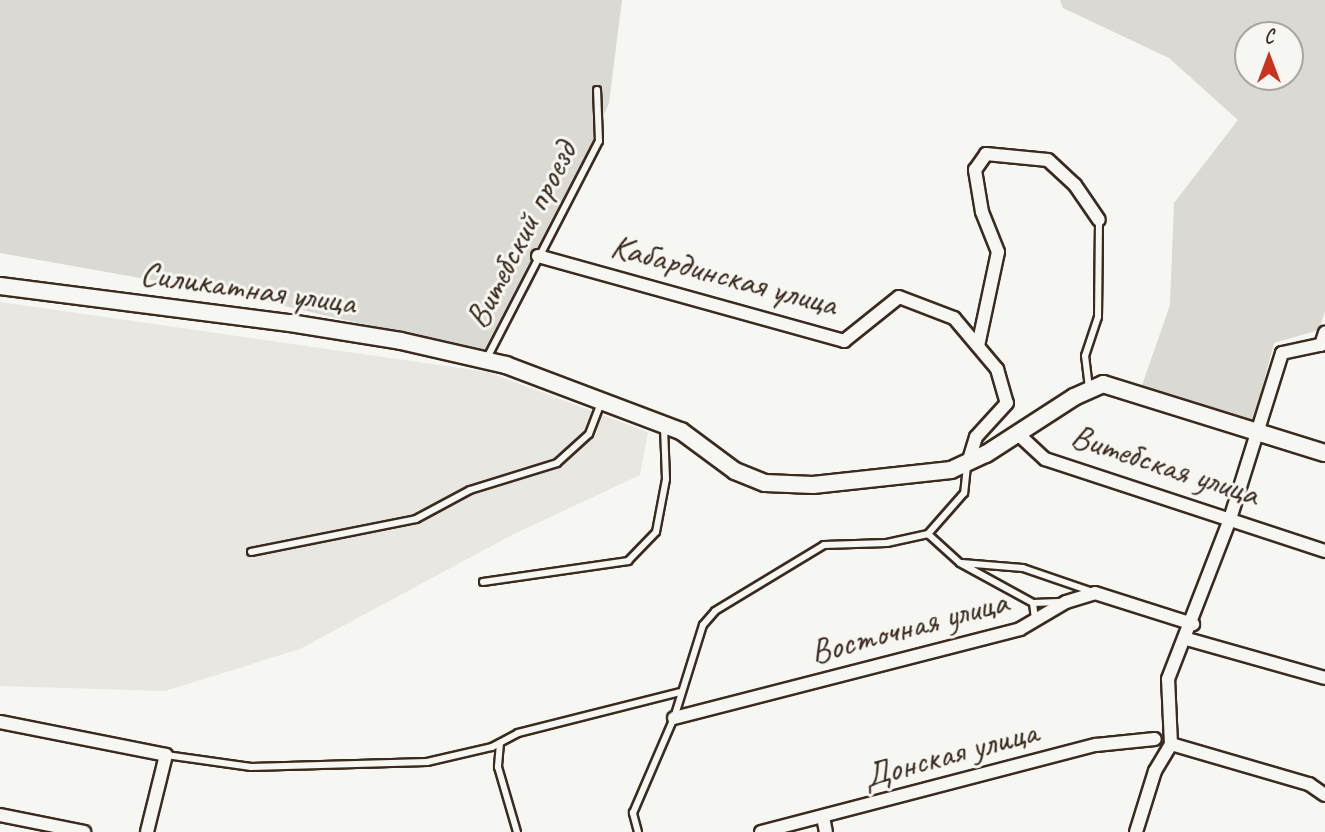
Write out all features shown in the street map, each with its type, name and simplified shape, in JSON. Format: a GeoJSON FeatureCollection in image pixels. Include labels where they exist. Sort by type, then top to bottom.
{"type":"FeatureCollection","features":[{"type":"Feature","properties":{"kind":"street"},"geometry":{"type":"LineString","coordinates":[[978,346],[998,252],[982,212],[975,170],[986,154],[1048,160],[1075,185],[1099,220]]}},
{"type":"Feature","properties":{"kind":"street","name":"Кабардинская улица"},"geometry":{"type":"LineString","coordinates":[[538,257],[845,341],[899,297],[954,318],[997,369],[1007,403],[975,438],[968,463]]}},
{"type":"Feature","properties":{"kind":"street","name":"Силикатная улица"},"geometry":{"type":"LineString","coordinates":[[0,286],[302,325],[486,361]]}},
{"type":"Feature","properties":{"kind":"street"},"geometry":{"type":"LineString","coordinates":[[1136,832],[1156,771],[1171,744],[1168,679],[1193,624],[1230,519],[1282,353],[1324,342]]}},
{"type":"Feature","properties":{"kind":"street","name":"Витебская улица"},"geometry":{"type":"LineString","coordinates":[[486,361],[664,424],[701,441],[735,471],[765,483],[868,481],[951,470],[1018,434],[1045,459],[1325,551]]}},
{"type":"Feature","properties":{"kind":"street"},"geometry":{"type":"LineString","coordinates":[[1018,434],[1096,387],[1257,431],[1325,453]]}},
{"type":"Feature","properties":{"kind":"street"},"geometry":{"type":"LineString","coordinates":[[1095,593],[1193,624]]}},
{"type":"Feature","properties":{"kind":"street","name":"Восточная улица"},"geometry":{"type":"LineString","coordinates":[[674,718],[1020,629],[1066,601],[1095,593]]}},
{"type":"Feature","properties":{"kind":"street"},"geometry":{"type":"LineString","coordinates":[[1187,639],[1325,678]]}},
{"type":"Feature","properties":{"kind":"street"},"geometry":{"type":"LineString","coordinates":[[0,722],[166,755],[147,832]]}},
{"type":"Feature","properties":{"kind":"street"},"geometry":{"type":"LineString","coordinates":[[1156,771],[1156,739],[1169,730]]}},
{"type":"Feature","properties":{"kind":"street","name":"Донская улица"},"geometry":{"type":"LineString","coordinates":[[761,832],[1096,745],[1156,739]]}},
{"type":"Feature","properties":{"kind":"street"},"geometry":{"type":"LineString","coordinates":[[1171,744],[1309,784],[1325,795]]}},
{"type":"Feature","properties":{"kind":"street"},"geometry":{"type":"LineString","coordinates":[[0,815],[84,832]]}},
{"type":"Feature","properties":{"kind":"street"},"geometry":{"type":"LineString","coordinates":[[822,817],[826,832]]}},
{"type":"Feature","properties":{"kind":"lane","name":"Витебский проезд"},"geometry":{"type":"LineString","coordinates":[[486,361],[538,257],[580,185],[599,141],[597,90]]}},
{"type":"Feature","properties":{"kind":"lane"},"geometry":{"type":"LineString","coordinates":[[1096,387],[1085,356],[1098,317],[1099,220]]}},
{"type":"Feature","properties":{"kind":"lane"},"geometry":{"type":"LineString","coordinates":[[251,552],[416,520],[470,490],[557,463],[589,434],[602,401]]}},
{"type":"Feature","properties":{"kind":"lane"},"geometry":{"type":"LineString","coordinates":[[483,583],[628,561],[656,532],[666,479],[664,424]]}},
{"type":"Feature","properties":{"kind":"lane"},"geometry":{"type":"LineString","coordinates":[[638,832],[633,813],[674,718],[703,625],[715,611],[824,545],[887,543],[928,534],[964,493],[968,463]]}},
{"type":"Feature","properties":{"kind":"lane"},"geometry":{"type":"LineString","coordinates":[[928,534],[960,563],[1032,603],[1066,601]]}},
{"type":"Feature","properties":{"kind":"lane"},"geometry":{"type":"LineString","coordinates":[[960,563],[1023,568],[1095,593]]}},
{"type":"Feature","properties":{"kind":"lane"},"geometry":{"type":"LineString","coordinates":[[1032,603],[1035,621]]}},
{"type":"Feature","properties":{"kind":"lane"},"geometry":{"type":"LineString","coordinates":[[166,755],[251,767],[427,762],[500,743],[518,733],[680,692]]}},
{"type":"Feature","properties":{"kind":"lane"},"geometry":{"type":"LineString","coordinates":[[500,743],[498,767],[517,832]]}},
{"type":"Feature","properties":{"kind":"shaded area"},"geometry":{"type":"Polygon","coordinates":[[[0,0],[622,0],[609,103],[531,287],[490,353],[241,296],[0,253],[0,0]]]}},
{"type":"Feature","properties":{"kind":"shaded area"},"geometry":{"type":"Polygon","coordinates":[[[1060,0],[1325,0],[1325,311],[1319,330],[1274,343],[1253,423],[1140,391],[1170,305],[1174,203],[1238,120],[1169,58],[1063,8],[1060,0]]]}},
{"type":"Feature","properties":{"kind":"shaded area"},"geometry":{"type":"Polygon","coordinates":[[[0,302],[488,372],[648,432],[640,475],[512,535],[300,649],[165,691],[0,686],[0,302]]]}}]}
